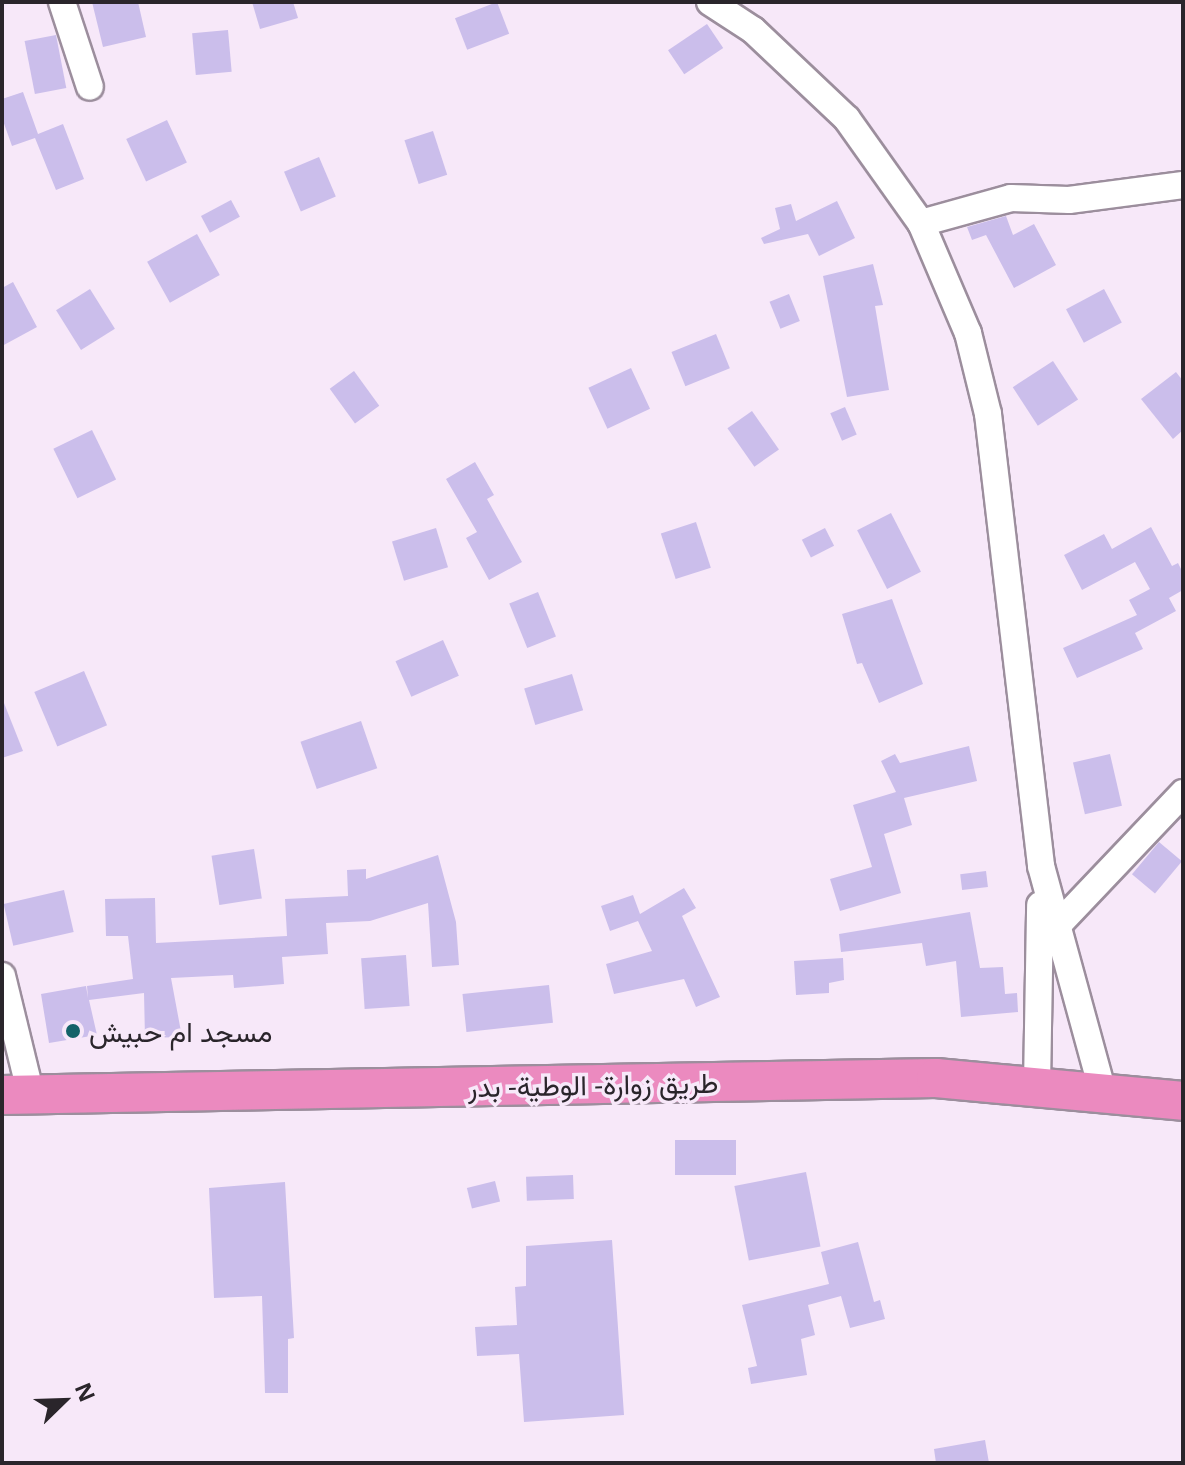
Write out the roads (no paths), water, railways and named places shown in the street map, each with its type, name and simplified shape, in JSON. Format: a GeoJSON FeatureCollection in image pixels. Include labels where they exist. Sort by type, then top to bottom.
{"type":"FeatureCollection","features":[{"type":"Feature","properties":{"kind":"highway","name":"طريق زوارة- الوطية- بدر"},"geometry":{"type":"LineString","coordinates":[[16,1095],[936,1078],[1183,1101]]}},
{"type":"Feature","properties":{"kind":"street"},"geometry":{"type":"LineString","coordinates":[[62,2],[90,87]]}},
{"type":"Feature","properties":{"kind":"street"},"geometry":{"type":"LineString","coordinates":[[710,2],[753,30],[847,119],[921,223],[968,333],[988,414],[1041,866],[1055,928],[1103,1092]]}},
{"type":"Feature","properties":{"kind":"street"},"geometry":{"type":"LineString","coordinates":[[921,223],[1011,198],[1069,200],[1183,185]]}},
{"type":"Feature","properties":{"kind":"street"},"geometry":{"type":"LineString","coordinates":[[1055,928],[1183,793]]}},
{"type":"Feature","properties":{"kind":"street"},"geometry":{"type":"LineString","coordinates":[[1037,1085],[1041,866]]}},
{"type":"Feature","properties":{"kind":"street"},"geometry":{"type":"LineString","coordinates":[[2,976],[16,1095]]}},
{"type":"Feature","properties":{"kind":"place","name":"مسجد ام حبيش"},"geometry":{"type":"Point","coordinates":[73,1031]}}]}
